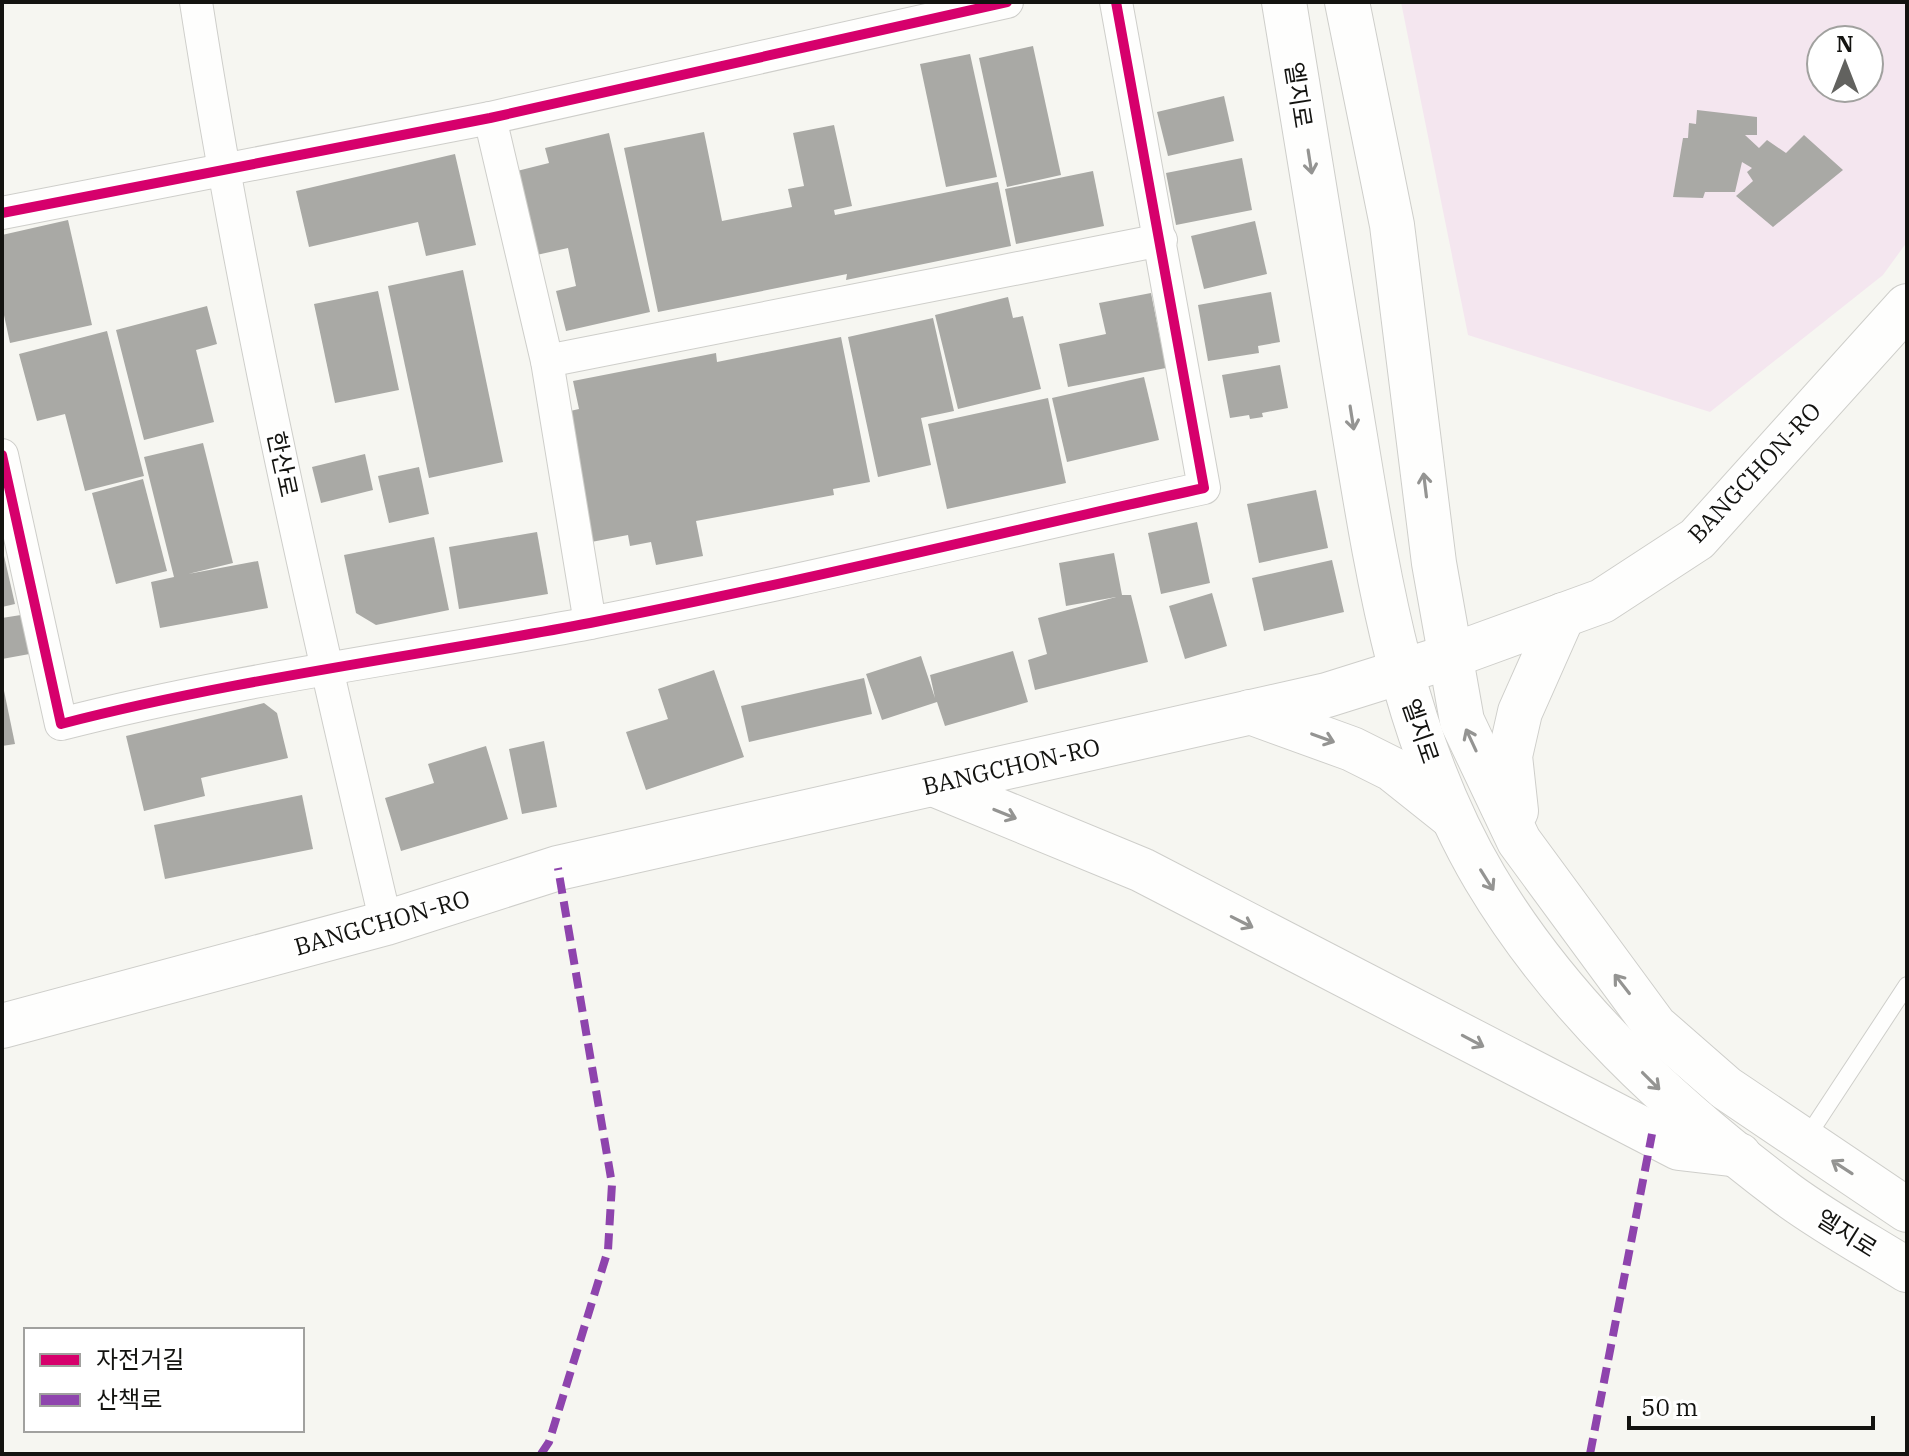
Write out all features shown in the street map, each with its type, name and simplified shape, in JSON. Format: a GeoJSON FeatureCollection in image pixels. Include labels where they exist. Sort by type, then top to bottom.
{"type":"FeatureCollection","features":[{"type":"Feature","properties":{"kind":"main road","name":"엘지로"},"geometry":{"type":"LineString","coordinates":[[1284,2],[1377,573],[1400,671],[1441,790],[1485,878],[1540,956],[1600,1030],[1662,1092],[1789,1196],[1907,1270]]}},
{"type":"Feature","properties":{"kind":"main road","name":"엘지로"},"geometry":{"type":"LineString","coordinates":[[1347,2],[1392,225],[1448,657],[1462,721],[1519,841],[1655,1026],[1726,1088],[1907,1210]]}},
{"type":"Feature","properties":{"kind":"main road","name":"BANGCHON-RO"},"geometry":{"type":"LineString","coordinates":[[2,1026],[386,923],[558,868],[1327,695],[1448,657],[1602,601],[1697,539],[1907,306]]}},
{"type":"Feature","properties":{"kind":"main road"},"geometry":{"type":"LineString","coordinates":[[1519,841],[1510,756],[1520,712],[1563,615]]}},
{"type":"Feature","properties":{"kind":"main road"},"geometry":{"type":"LineString","coordinates":[[1250,712],[1352,749],[1392,769],[1456,820]]}},
{"type":"Feature","properties":{"kind":"main road"},"geometry":{"type":"LineString","coordinates":[[933,784],[1142,870],[1679,1148],[1739,1155]]}},
{"type":"Feature","properties":{"kind":"street","name":"한산로"},"geometry":{"type":"LineString","coordinates":[[196,2],[222,172],[326,667],[386,923]]}},
{"type":"Feature","properties":{"kind":"street"},"geometry":{"type":"LineString","coordinates":[[2,213],[490,118],[1007,2]]}},
{"type":"Feature","properties":{"kind":"street"},"geometry":{"type":"LineString","coordinates":[[2,455],[61,724],[142,703],[326,667],[590,623],[1204,488],[1116,2]]}},
{"type":"Feature","properties":{"kind":"street"},"geometry":{"type":"LineString","coordinates":[[490,118],[547,361],[590,623]]}},
{"type":"Feature","properties":{"kind":"street"},"geometry":{"type":"LineString","coordinates":[[547,361],[1161,240]]}},
{"type":"Feature","properties":{"kind":"lane"},"geometry":{"type":"LineString","coordinates":[[1804,1142],[1907,985]]}},
{"type":"Feature","properties":{"kind":"shaded area"},"geometry":{"type":"Polygon","coordinates":[[[1401,2],[1907,2],[1907,242],[1883,275],[1710,412],[1468,335],[1401,2]]]}},
{"type":"Feature","properties":{"kind":"building"},"geometry":{"type":"Polygon","coordinates":[[[1033,46],[1061,175],[1007,187],[979,58],[1033,46]]]}},
{"type":"Feature","properties":{"kind":"building"},"geometry":{"type":"Polygon","coordinates":[[[970,54],[997,177],[946,187],[920,64],[970,54]]]}},
{"type":"Feature","properties":{"kind":"building"},"geometry":{"type":"Polygon","coordinates":[[[1224,96],[1234,141],[1168,156],[1157,112],[1224,96]]]}},
{"type":"Feature","properties":{"kind":"building"},"geometry":{"type":"Polygon","coordinates":[[[1697,110],[1757,117],[1757,135],[1745,135],[1759,148],[1767,140],[1786,153],[1804,135],[1843,170],[1773,227],[1736,196],[1753,181],[1747,172],[1752,168],[1742,162],[1735,192],[1705,192],[1703,198],[1673,197],[1683,138],[1688,138],[1689,123],[1696,124],[1697,110]]]}},
{"type":"Feature","properties":{"kind":"building"},"geometry":{"type":"Polygon","coordinates":[[[834,125],[852,206],[834,210],[835,215],[998,182],[1011,246],[846,280],[847,274],[658,312],[624,148],[704,132],[722,221],[792,207],[788,189],[804,186],[793,133],[834,125]]]}},
{"type":"Feature","properties":{"kind":"building"},"geometry":{"type":"Polygon","coordinates":[[[609,133],[650,312],[566,331],[556,291],[576,286],[568,248],[532,256],[513,172],[549,163],[545,148],[609,133]]]}},
{"type":"Feature","properties":{"kind":"building"},"geometry":{"type":"Polygon","coordinates":[[[455,154],[476,245],[426,256],[418,222],[309,247],[296,191],[455,154]]]}},
{"type":"Feature","properties":{"kind":"building"},"geometry":{"type":"Polygon","coordinates":[[[1242,158],[1252,210],[1176,225],[1166,173],[1242,158]]]}},
{"type":"Feature","properties":{"kind":"building"},"geometry":{"type":"Polygon","coordinates":[[[1093,171],[1104,226],[1016,244],[1005,189],[1093,171]]]}},
{"type":"Feature","properties":{"kind":"building"},"geometry":{"type":"Polygon","coordinates":[[[68,220],[92,325],[10,343],[2,306],[2,235],[68,220]]]}},
{"type":"Feature","properties":{"kind":"building"},"geometry":{"type":"Polygon","coordinates":[[[1255,221],[1267,274],[1204,289],[1191,236],[1255,221]]]}},
{"type":"Feature","properties":{"kind":"building"},"geometry":{"type":"Polygon","coordinates":[[[463,270],[503,462],[429,478],[388,286],[463,270]]]}},
{"type":"Feature","properties":{"kind":"building"},"geometry":{"type":"Polygon","coordinates":[[[378,291],[399,390],[335,403],[314,304],[378,291]]]}},
{"type":"Feature","properties":{"kind":"building"},"geometry":{"type":"Polygon","coordinates":[[[1271,292],[1280,342],[1258,346],[1259,353],[1208,361],[1198,305],[1271,292]]]}},
{"type":"Feature","properties":{"kind":"building"},"geometry":{"type":"Polygon","coordinates":[[[1151,293],[1166,368],[1068,387],[1059,344],[1106,334],[1099,303],[1151,293]]]}},
{"type":"Feature","properties":{"kind":"building"},"geometry":{"type":"Polygon","coordinates":[[[1008,297],[1013,318],[1023,316],[1041,389],[958,409],[935,315],[1008,297]]]}},
{"type":"Feature","properties":{"kind":"building"},"geometry":{"type":"Polygon","coordinates":[[[207,306],[217,344],[196,350],[214,422],[144,440],[116,330],[207,306]]]}},
{"type":"Feature","properties":{"kind":"building"},"geometry":{"type":"Polygon","coordinates":[[[933,318],[954,411],[921,418],[931,465],[878,477],[848,337],[933,318]]]}},
{"type":"Feature","properties":{"kind":"building"},"geometry":{"type":"Polygon","coordinates":[[[107,331],[144,476],[85,491],[65,414],[37,421],[19,354],[107,331]]]}},
{"type":"Feature","properties":{"kind":"building"},"geometry":{"type":"Polygon","coordinates":[[[841,337],[870,482],[833,489],[834,495],[696,521],[703,556],[656,565],[651,542],[630,546],[628,535],[586,543],[561,413],[579,409],[573,381],[716,353],[717,362],[841,337]]]}},
{"type":"Feature","properties":{"kind":"building"},"geometry":{"type":"Polygon","coordinates":[[[1280,365],[1288,408],[1262,413],[1263,417],[1250,419],[1249,415],[1230,418],[1222,375],[1280,365]]]}},
{"type":"Feature","properties":{"kind":"building"},"geometry":{"type":"Polygon","coordinates":[[[1144,377],[1159,440],[1067,462],[1052,398],[1144,377]]]}},
{"type":"Feature","properties":{"kind":"building"},"geometry":{"type":"Polygon","coordinates":[[[1048,398],[1066,483],[947,509],[928,424],[1048,398]]]}},
{"type":"Feature","properties":{"kind":"building"},"geometry":{"type":"Polygon","coordinates":[[[203,443],[233,563],[188,574],[258,561],[268,608],[160,628],[151,582],[174,577],[144,457],[203,443]]]}},
{"type":"Feature","properties":{"kind":"building"},"geometry":{"type":"Polygon","coordinates":[[[365,454],[373,490],[321,503],[312,467],[365,454]]]}},
{"type":"Feature","properties":{"kind":"building"},"geometry":{"type":"Polygon","coordinates":[[[419,467],[429,514],[389,523],[378,476],[419,467]]]}},
{"type":"Feature","properties":{"kind":"building"},"geometry":{"type":"Polygon","coordinates":[[[143,479],[167,571],[116,584],[92,493],[143,479]]]}},
{"type":"Feature","properties":{"kind":"building"},"geometry":{"type":"Polygon","coordinates":[[[1316,490],[1328,548],[1259,563],[1247,504],[1316,490]]]}},
{"type":"Feature","properties":{"kind":"building"},"geometry":{"type":"Polygon","coordinates":[[[1197,522],[1210,583],[1161,594],[1148,533],[1197,522]]]}},
{"type":"Feature","properties":{"kind":"building"},"geometry":{"type":"Polygon","coordinates":[[[537,532],[548,594],[459,609],[449,547],[537,532]]]}},
{"type":"Feature","properties":{"kind":"building"},"geometry":{"type":"Polygon","coordinates":[[[434,537],[449,610],[376,625],[356,613],[344,555],[434,537]]]}},
{"type":"Feature","properties":{"kind":"building"},"geometry":{"type":"Polygon","coordinates":[[[2,547],[15,604],[2,607],[2,547]]]}},
{"type":"Feature","properties":{"kind":"building"},"geometry":{"type":"Polygon","coordinates":[[[1114,553],[1122,595],[1131,595],[1148,662],[1035,690],[1028,660],[1047,654],[1038,618],[1116,597],[1066,606],[1059,563],[1114,553]]]}},
{"type":"Feature","properties":{"kind":"building"},"geometry":{"type":"Polygon","coordinates":[[[1332,560],[1344,612],[1264,631],[1252,578],[1332,560]]]}},
{"type":"Feature","properties":{"kind":"building"},"geometry":{"type":"Polygon","coordinates":[[[1212,593],[1227,646],[1185,659],[1169,606],[1212,593]]]}},
{"type":"Feature","properties":{"kind":"building"},"geometry":{"type":"Polygon","coordinates":[[[27,614],[35,653],[2,659],[2,618],[27,614]]]}},
{"type":"Feature","properties":{"kind":"building"},"geometry":{"type":"Polygon","coordinates":[[[1013,651],[1028,702],[945,726],[937,702],[882,720],[866,674],[921,656],[935,698],[930,675],[1013,651]]]}},
{"type":"Feature","properties":{"kind":"building"},"geometry":{"type":"Polygon","coordinates":[[[714,670],[744,757],[646,790],[626,732],[668,719],[658,689],[714,670]]]}},
{"type":"Feature","properties":{"kind":"building"},"geometry":{"type":"Polygon","coordinates":[[[864,678],[872,714],[749,742],[741,706],[864,678]]]}},
{"type":"Feature","properties":{"kind":"building"},"geometry":{"type":"Polygon","coordinates":[[[2,681],[15,744],[2,746],[2,681]]]}},
{"type":"Feature","properties":{"kind":"building"},"geometry":{"type":"Polygon","coordinates":[[[264,703],[277,713],[288,758],[201,778],[205,796],[144,811],[126,736],[264,703]]]}},
{"type":"Feature","properties":{"kind":"building"},"geometry":{"type":"Polygon","coordinates":[[[544,741],[557,807],[522,814],[509,749],[544,741]]]}},
{"type":"Feature","properties":{"kind":"building"},"geometry":{"type":"Polygon","coordinates":[[[486,746],[508,819],[401,851],[385,798],[434,783],[428,764],[486,746]]]}},
{"type":"Feature","properties":{"kind":"building"},"geometry":{"type":"Polygon","coordinates":[[[302,795],[313,849],[165,879],[154,825],[302,795]]]}},
{"type":"Feature","properties":{"kind":"marked path"},"geometry":{"type":"LineString","coordinates":[[541,1454],[549,1442],[608,1250],[612,1184],[558,868]]}},
{"type":"Feature","properties":{"kind":"marked path"},"geometry":{"type":"LineString","coordinates":[[1590,1454],[1652,1134]]}},
{"type":"Feature","properties":{"kind":"cycle path"},"geometry":{"type":"LineString","coordinates":[[2,213],[490,118],[1007,2]]}},
{"type":"Feature","properties":{"kind":"cycle path"},"geometry":{"type":"LineString","coordinates":[[2,455],[61,724],[258,681],[667,608],[1204,488],[1116,2]]}}]}
